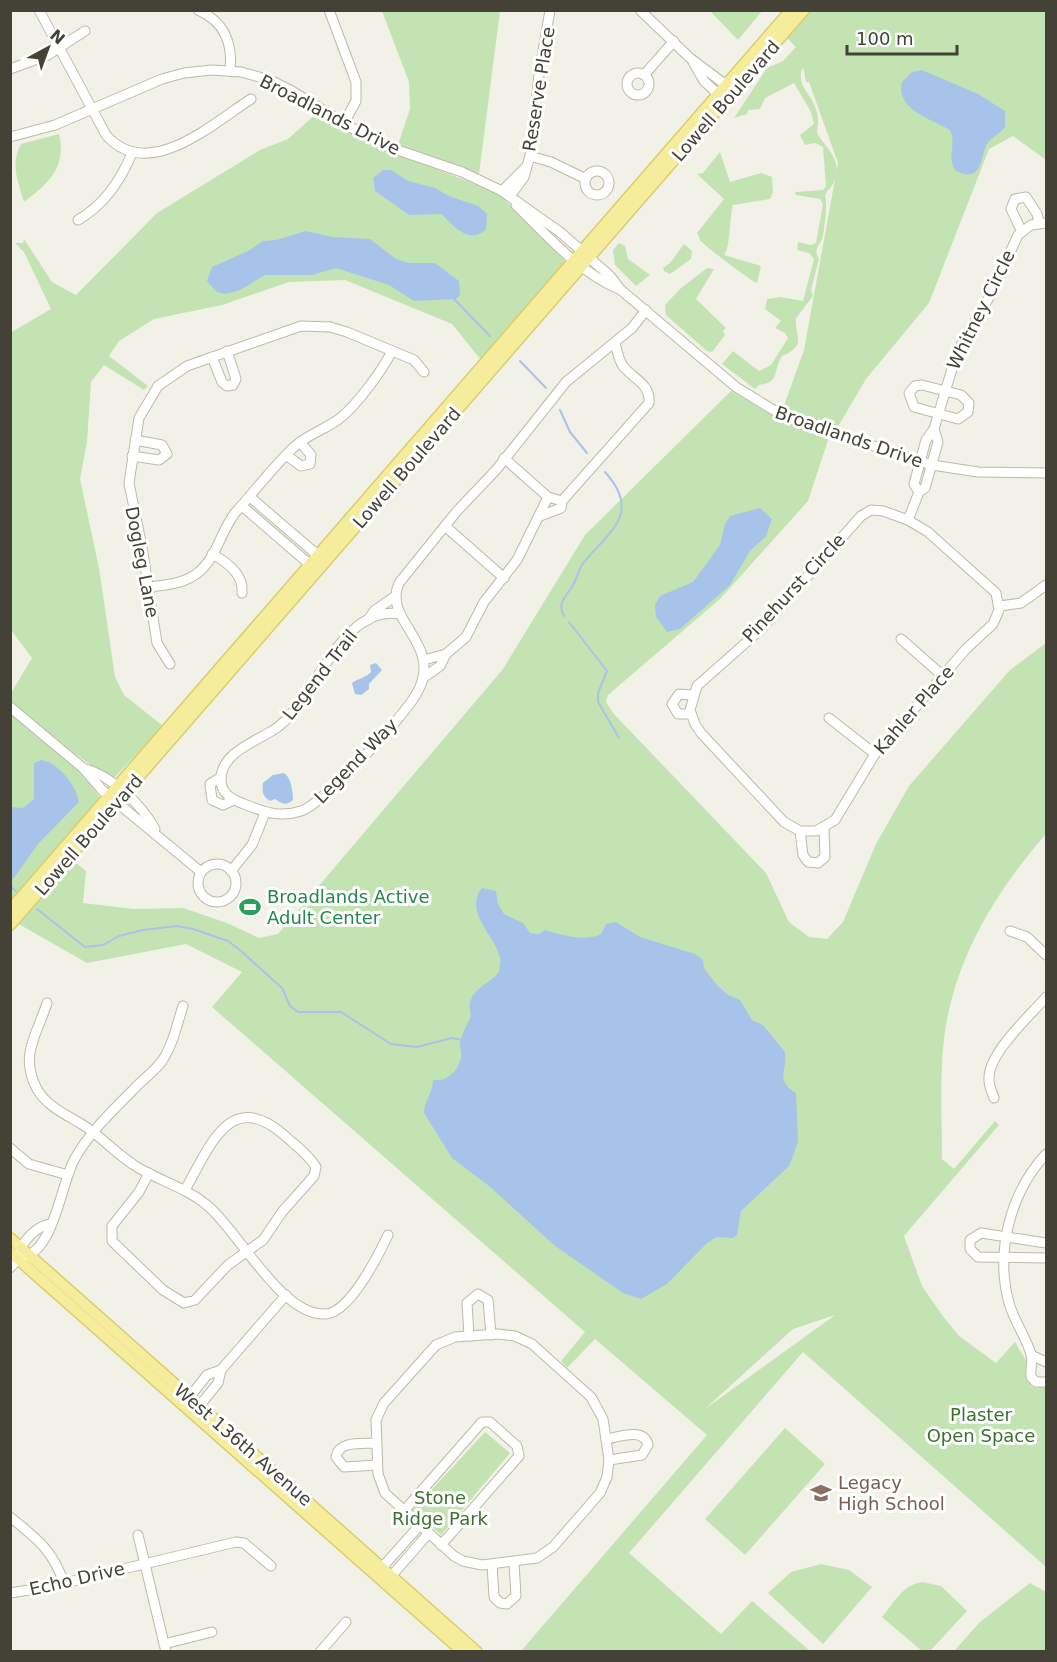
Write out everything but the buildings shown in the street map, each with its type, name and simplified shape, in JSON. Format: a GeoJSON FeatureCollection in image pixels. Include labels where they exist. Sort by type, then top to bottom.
{"type":"FeatureCollection","features":[{"type":"Feature","properties":{"kind":"main road","name":"Lowell Boulevard"},"geometry":{"type":"LineString","coordinates":[[582,259],[790,10]]}},
{"type":"Feature","properties":{"kind":"main road","name":"Lowell Boulevard"},"geometry":{"type":"LineString","coordinates":[[10,925],[117,795],[321,559],[582,259],[804,10]]}},
{"type":"Feature","properties":{"kind":"main road","name":"Lowell Boulevard"},"geometry":{"type":"LineString","coordinates":[[10,910],[117,795]]}},
{"type":"Feature","properties":{"kind":"main road","name":"West 136th Avenue"},"geometry":{"type":"LineString","coordinates":[[10,1238],[17,1253],[388,1579],[477,1652]]}},
{"type":"Feature","properties":{"kind":"main road","name":"West 136th Avenue"},"geometry":{"type":"LineString","coordinates":[[17,1253],[30,1256],[186,1401]]}},
{"type":"Feature","properties":{"kind":"main road","name":"West 136th Avenue"},"geometry":{"type":"LineString","coordinates":[[388,1579],[463,1652]]}},
{"type":"Feature","properties":{"kind":"street"},"geometry":{"type":"LineString","coordinates":[[39,10],[113,143],[132,153],[152,155],[168,150],[251,99]]}},
{"type":"Feature","properties":{"kind":"street"},"geometry":{"type":"LineString","coordinates":[[198,10],[214,20],[225,34],[232,54],[230,71]]}},
{"type":"Feature","properties":{"kind":"street"},"geometry":{"type":"LineString","coordinates":[[329,10],[356,82],[356,101],[344,123]]}},
{"type":"Feature","properties":{"kind":"street","name":"Reserve Place"},"geometry":{"type":"LineString","coordinates":[[506,193],[524,177],[530,156],[539,75],[550,10]]}},
{"type":"Feature","properties":{"kind":"street"},"geometry":{"type":"LineString","coordinates":[[640,10],[674,40],[690,58],[704,81],[718,94]]}},
{"type":"Feature","properties":{"kind":"street"},"geometry":{"type":"LineString","coordinates":[[10,69],[37,60],[85,31]]}},
{"type":"Feature","properties":{"kind":"street"},"geometry":{"type":"LineString","coordinates":[[644,75],[674,40]]}},
{"type":"Feature","properties":{"kind":"street"},"geometry":{"type":"LineString","coordinates":[[690,58],[726,85]]}},
{"type":"Feature","properties":{"kind":"street","name":"Broadlands Drive"},"geometry":{"type":"LineString","coordinates":[[10,137],[56,125],[184,73],[230,71],[270,80],[370,138],[462,172],[506,193],[582,259],[604,283],[621,290],[736,387],[770,410],[932,465],[978,472],[1047,473]]}},
{"type":"Feature","properties":{"kind":"street"},"geometry":{"type":"LineString","coordinates":[[78,220],[95,208],[117,184],[132,153]]}},
{"type":"Feature","properties":{"kind":"street"},"geometry":{"type":"LineString","coordinates":[[530,156],[556,164],[586,179]]}},
{"type":"Feature","properties":{"kind":"street","name":"Whitney Circle"},"geometry":{"type":"LineString","coordinates":[[921,462],[926,440],[934,429],[939,414],[957,352],[992,294],[1014,242],[1022,232],[1043,223],[1031,201],[1026,197],[1015,199],[1011,209],[1022,232]]}},
{"type":"Feature","properties":{"kind":"street","name":"Legend Trail"},"geometry":{"type":"LineString","coordinates":[[368,620],[374,611],[394,597],[404,574],[496,470],[566,382],[632,328],[646,310]]}},
{"type":"Feature","properties":{"kind":"street","name":"Dogleg Lane"},"geometry":{"type":"LineString","coordinates":[[170,664],[157,643],[129,494],[135,440],[144,407],[158,386],[179,370],[227,351],[294,328],[320,326],[339,329],[414,360],[424,372]]}},
{"type":"Feature","properties":{"kind":"street","name":"Legend Way"},"geometry":{"type":"LineString","coordinates":[[540,516],[561,508],[562,501],[649,403],[650,395],[646,387],[623,365],[615,343]]}},
{"type":"Feature","properties":{"kind":"street"},"geometry":{"type":"LineString","coordinates":[[212,357],[222,382],[227,386],[233,385],[236,379],[227,351]]}},
{"type":"Feature","properties":{"kind":"street"},"geometry":{"type":"LineString","coordinates":[[148,587],[174,584],[190,579],[205,566],[233,516],[286,455],[300,442],[339,419],[386,363],[392,351]]}},
{"type":"Feature","properties":{"kind":"street","name":"Whitney Circle"},"geometry":{"type":"LineString","coordinates":[[922,385],[945,392],[966,398],[969,402],[968,412],[958,419],[914,407],[909,393],[915,386],[922,385]]}},
{"type":"Feature","properties":{"kind":"street","name":"Whitney Circle"},"geometry":{"type":"LineString","coordinates":[[932,465],[938,442],[934,429]]}},
{"type":"Feature","properties":{"kind":"street"},"geometry":{"type":"LineString","coordinates":[[132,456],[159,460],[167,454],[162,445],[135,440]]}},
{"type":"Feature","properties":{"kind":"street"},"geometry":{"type":"LineString","coordinates":[[286,455],[301,466],[310,464],[310,455],[300,442]]}},
{"type":"Feature","properties":{"kind":"street"},"geometry":{"type":"LineString","coordinates":[[504,458],[548,497],[562,501]]}},
{"type":"Feature","properties":{"kind":"street"},"geometry":{"type":"LineString","coordinates":[[919,492],[914,484],[921,462]]}},
{"type":"Feature","properties":{"kind":"street"},"geometry":{"type":"LineString","coordinates":[[908,520],[919,492],[925,488],[932,465]]}},
{"type":"Feature","properties":{"kind":"street"},"geometry":{"type":"LineString","coordinates":[[250,497],[321,559]]}},
{"type":"Feature","properties":{"kind":"street","name":"Legend Way"},"geometry":{"type":"LineString","coordinates":[[423,678],[440,666],[446,654],[466,637],[484,602],[518,560],[548,497]]}},
{"type":"Feature","properties":{"kind":"street"},"geometry":{"type":"LineString","coordinates":[[242,506],[314,568]]}},
{"type":"Feature","properties":{"kind":"street","name":"Pinehurst Circle"},"geometry":{"type":"LineString","coordinates":[[800,831],[784,822],[706,739],[697,729],[691,714],[678,714],[672,704],[679,694],[692,695],[704,678],[759,631],[861,516],[879,510],[908,520],[928,531],[996,593],[1000,606]]}},
{"type":"Feature","properties":{"kind":"street"},"geometry":{"type":"LineString","coordinates":[[445,526],[504,578]]}},
{"type":"Feature","properties":{"kind":"street"},"geometry":{"type":"LineString","coordinates":[[213,554],[231,566],[239,577],[242,593]]}},
{"type":"Feature","properties":{"kind":"street"},"geometry":{"type":"LineString","coordinates":[[1000,606],[1021,603],[1047,585]]}},
{"type":"Feature","properties":{"kind":"street"},"geometry":{"type":"LineString","coordinates":[[394,597],[400,614]]}},
{"type":"Feature","properties":{"kind":"street","name":"Kahler Place"},"geometry":{"type":"LineString","coordinates":[[824,829],[835,820],[875,754],[943,676],[993,624],[1000,606]]}},
{"type":"Feature","properties":{"kind":"street","name":"Legend Trail"},"geometry":{"type":"LineString","coordinates":[[265,813],[234,800],[223,805],[212,800],[210,784],[221,777],[223,769],[235,754],[273,731],[290,716],[322,668],[356,627],[389,613],[400,614]]}},
{"type":"Feature","properties":{"kind":"street","name":"Legend Way"},"geometry":{"type":"LineString","coordinates":[[265,813],[285,814],[304,810],[326,795],[411,703],[423,678],[424,660],[418,641],[400,614]]}},
{"type":"Feature","properties":{"kind":"street"},"geometry":{"type":"LineString","coordinates":[[901,639],[943,676]]}},
{"type":"Feature","properties":{"kind":"street","name":"Legend Way"},"geometry":{"type":"LineString","coordinates":[[424,660],[446,654]]}},
{"type":"Feature","properties":{"kind":"street"},"geometry":{"type":"LineString","coordinates":[[691,714],[692,695]]}},
{"type":"Feature","properties":{"kind":"street"},"geometry":{"type":"LineString","coordinates":[[10,707],[83,768],[96,771],[117,795],[201,872]]}},
{"type":"Feature","properties":{"kind":"street"},"geometry":{"type":"LineString","coordinates":[[829,718],[875,754]]}},
{"type":"Feature","properties":{"kind":"street"},"geometry":{"type":"LineString","coordinates":[[221,777],[222,788],[234,800]]}},
{"type":"Feature","properties":{"kind":"street"},"geometry":{"type":"LineString","coordinates":[[231,871],[249,850],[265,813]]}},
{"type":"Feature","properties":{"kind":"street"},"geometry":{"type":"LineString","coordinates":[[824,829],[825,858],[818,863],[805,859],[800,831],[824,829]]}},
{"type":"Feature","properties":{"kind":"street"},"geometry":{"type":"LineString","coordinates":[[216,864],[231,871],[235,887],[230,897],[219,902],[208,900],[200,890],[201,872],[216,864]]}},
{"type":"Feature","properties":{"kind":"street"},"geometry":{"type":"LineString","coordinates":[[1010,931],[1027,937],[1047,955]]}},
{"type":"Feature","properties":{"kind":"street"},"geometry":{"type":"LineString","coordinates":[[994,1098],[988,1081],[989,1072],[1008,1034],[1047,997]]}},
{"type":"Feature","properties":{"kind":"street"},"geometry":{"type":"LineString","coordinates":[[47,1003],[28,1049],[32,1077],[37,1091],[46,1101],[94,1132],[123,1157],[184,1190],[217,1214],[271,1282],[305,1310],[316,1314],[326,1314],[341,1308],[388,1235]]}},
{"type":"Feature","properties":{"kind":"street"},"geometry":{"type":"LineString","coordinates":[[30,1256],[48,1235],[50,1224],[59,1209],[68,1175],[77,1154],[94,1132],[161,1063],[168,1050],[183,1006]]}},
{"type":"Feature","properties":{"kind":"street"},"geometry":{"type":"LineString","coordinates":[[149,1173],[140,1192],[112,1226],[112,1241],[177,1301],[184,1303],[195,1300],[228,1265],[263,1240],[282,1212],[314,1176],[316,1167],[310,1158],[264,1120],[234,1118],[221,1130],[184,1190]]}},
{"type":"Feature","properties":{"kind":"street"},"geometry":{"type":"LineString","coordinates":[[10,1148],[29,1164],[68,1175]]}},
{"type":"Feature","properties":{"kind":"street"},"geometry":{"type":"LineString","coordinates":[[1047,1154],[1034,1170],[1017,1199],[1006,1236],[1004,1257],[1009,1301],[1031,1355],[1031,1377],[1036,1382],[1047,1382]]}},
{"type":"Feature","properties":{"kind":"street"},"geometry":{"type":"LineString","coordinates":[[10,1268],[17,1253],[40,1226],[50,1224]]}},
{"type":"Feature","properties":{"kind":"street"},"geometry":{"type":"LineString","coordinates":[[1047,1244],[981,1233],[970,1240],[970,1250],[978,1257],[1047,1258]]}},
{"type":"Feature","properties":{"kind":"street"},"geometry":{"type":"LineString","coordinates":[[469,1336],[467,1303],[477,1294],[488,1300],[491,1335]]}},
{"type":"Feature","properties":{"kind":"street"},"geometry":{"type":"LineString","coordinates":[[186,1401],[207,1375],[220,1370],[286,1295]]}},
{"type":"Feature","properties":{"kind":"street"},"geometry":{"type":"LineString","coordinates":[[469,1336],[515,1336],[532,1344],[591,1397],[602,1415],[609,1460],[608,1477],[600,1493],[553,1547],[537,1558],[492,1564],[463,1561],[428,1534],[385,1493],[377,1465],[376,1420],[380,1410],[429,1351],[445,1340],[469,1336]]}},
{"type":"Feature","properties":{"kind":"street"},"geometry":{"type":"LineString","coordinates":[[1031,1355],[1047,1362]]}},
{"type":"Feature","properties":{"kind":"street"},"geometry":{"type":"LineString","coordinates":[[196,1409],[218,1383],[220,1370]]}},
{"type":"Feature","properties":{"kind":"street"},"geometry":{"type":"LineString","coordinates":[[403,1512],[482,1422],[490,1422],[517,1446],[519,1456],[441,1545]]}},
{"type":"Feature","properties":{"kind":"street"},"geometry":{"type":"LineString","coordinates":[[606,1438],[640,1434],[646,1438],[648,1445],[642,1455],[609,1460]]}},
{"type":"Feature","properties":{"kind":"street"},"geometry":{"type":"LineString","coordinates":[[376,1443],[343,1445],[337,1450],[336,1457],[344,1467],[377,1465]]}},
{"type":"Feature","properties":{"kind":"street"},"geometry":{"type":"LineString","coordinates":[[10,1517],[46,1547],[54,1558],[64,1583]]}},
{"type":"Feature","properties":{"kind":"street"},"geometry":{"type":"LineString","coordinates":[[379,1571],[419,1526]]}},
{"type":"Feature","properties":{"kind":"street"},"geometry":{"type":"LineString","coordinates":[[388,1579],[428,1534]]}},
{"type":"Feature","properties":{"kind":"street"},"geometry":{"type":"LineString","coordinates":[[138,1535],[165,1648],[212,1632]]}},
{"type":"Feature","properties":{"kind":"street","name":"Echo Drive"},"geometry":{"type":"LineString","coordinates":[[10,1593],[64,1583],[236,1542],[244,1543],[271,1566]]}},
{"type":"Feature","properties":{"kind":"street"},"geometry":{"type":"LineString","coordinates":[[492,1564],[494,1597],[500,1603],[507,1604],[516,1596],[514,1562]]}},
{"type":"Feature","properties":{"kind":"street"},"geometry":{"type":"LineString","coordinates":[[320,1652],[346,1622]]}},
{"type":"Feature","properties":{"kind":"green space"},"geometry":{"type":"Polygon","coordinates":[[[382,11],[500,11],[479,174],[398,145],[410,109],[409,82],[382,11]]]}},
{"type":"Feature","properties":{"kind":"green space"},"geometry":{"type":"Polygon","coordinates":[[[710,11],[762,11],[738,40],[710,11]]]}},
{"type":"Feature","properties":{"kind":"green space"},"geometry":{"type":"Polygon","coordinates":[[[809,11],[1046,11],[1046,160],[1013,136],[989,149],[929,303],[866,379],[836,430],[782,411],[804,350],[836,177],[825,196],[825,222],[823,236],[816,252],[819,259],[811,290],[813,296],[796,318],[797,345],[782,356],[773,379],[755,389],[722,364],[733,351],[759,371],[771,365],[788,338],[785,333],[775,328],[781,321],[765,309],[767,299],[781,297],[803,301],[814,259],[809,253],[797,250],[798,242],[811,245],[816,243],[823,204],[820,199],[796,195],[795,192],[823,190],[826,186],[823,147],[815,143],[805,145],[800,135],[814,124],[811,112],[794,83],[765,98],[760,109],[748,110],[747,114],[734,118],[767,68],[783,61],[796,47],[786,37],[809,11]],[[803,67],[802,84],[816,109],[817,133],[833,156],[837,168],[836,174],[838,163],[809,82],[806,82],[803,67]]]}},
{"type":"Feature","properties":{"kind":"green space"},"geometry":{"type":"Polygon","coordinates":[[[318,112],[377,146],[498,193],[563,256],[565,263],[481,360],[452,324],[345,280],[289,282],[222,305],[154,319],[119,341],[109,356],[148,386],[144,390],[104,365],[91,382],[87,442],[80,479],[99,568],[115,677],[124,695],[163,726],[115,777],[108,777],[61,744],[11,701],[11,693],[32,658],[11,630],[10,333],[51,309],[24,252],[15,243],[23,243],[24,239],[52,282],[76,295],[157,213],[260,150],[288,139],[318,112]]]}},
{"type":"Feature","properties":{"kind":"green space"},"geometry":{"type":"Polygon","coordinates":[[[59,134],[60,156],[54,173],[24,202],[16,166],[21,144],[59,134]]]}},
{"type":"Feature","properties":{"kind":"green space"},"geometry":{"type":"Polygon","coordinates":[[[720,152],[730,182],[761,173],[772,177],[773,192],[770,199],[733,205],[728,245],[724,255],[761,266],[757,283],[709,249],[697,233],[724,199],[697,174],[703,173],[720,152]]]}},
{"type":"Feature","properties":{"kind":"green space"},"geometry":{"type":"Polygon","coordinates":[[[619,243],[625,246],[628,259],[650,275],[636,286],[615,265],[613,250],[619,243]]]}},
{"type":"Feature","properties":{"kind":"green space"},"geometry":{"type":"Polygon","coordinates":[[[684,244],[692,251],[691,259],[670,274],[664,271],[663,268],[670,263],[684,244]]]}},
{"type":"Feature","properties":{"kind":"green space"},"geometry":{"type":"Polygon","coordinates":[[[707,268],[714,269],[696,299],[726,328],[723,331],[725,335],[712,352],[707,351],[666,315],[665,305],[680,289],[707,268]]]}},
{"type":"Feature","properties":{"kind":"green space","name":"Plaster Open Space"},"geometry":{"type":"Polygon","coordinates":[[[731,391],[777,418],[829,437],[808,501],[720,599],[608,695],[606,702],[613,713],[766,873],[789,922],[809,937],[827,939],[843,922],[876,844],[909,786],[1010,670],[1046,643],[1046,834],[992,907],[977,933],[955,989],[947,1018],[943,1049],[942,1159],[954,1169],[995,1121],[999,1125],[904,1236],[922,1286],[959,1336],[996,1363],[1015,1342],[1027,1362],[1026,1376],[1032,1387],[1046,1387],[1046,1567],[803,1352],[629,1553],[721,1634],[752,1601],[810,1651],[521,1651],[707,1435],[595,1339],[567,1368],[561,1361],[585,1332],[212,1007],[242,972],[186,944],[87,963],[17,923],[74,861],[86,871],[83,903],[134,909],[183,908],[227,923],[259,938],[278,934],[503,669],[585,535],[731,391]],[[835,1315],[793,1329],[705,1409],[835,1315]]]}},
{"type":"Feature","properties":{"kind":"green space"},"geometry":{"type":"Polygon","coordinates":[[[11,712],[74,767],[100,799],[11,903],[11,712]]]}},
{"type":"Feature","properties":{"kind":"green space"},"geometry":{"type":"Polygon","coordinates":[[[785,1428],[825,1464],[745,1555],[705,1519],[785,1428]]]}},
{"type":"Feature","properties":{"kind":"green space","name":"Stone Ridge Park"},"geometry":{"type":"Polygon","coordinates":[[[485,1432],[510,1453],[441,1535],[413,1510],[485,1432]]]}},
{"type":"Feature","properties":{"kind":"green space"},"geometry":{"type":"Polygon","coordinates":[[[821,1564],[849,1570],[872,1587],[823,1644],[768,1593],[791,1572],[821,1564]]]}},
{"type":"Feature","properties":{"kind":"green space"},"geometry":{"type":"Polygon","coordinates":[[[922,1582],[941,1586],[967,1611],[930,1651],[922,1651],[882,1617],[904,1591],[922,1582]]]}},
{"type":"Feature","properties":{"kind":"green space"},"geometry":{"type":"Polygon","coordinates":[[[1030,1583],[1046,1592],[1046,1651],[954,1651],[980,1622],[1030,1583]]]}},
{"type":"Feature","properties":{"kind":"water"},"geometry":{"type":"Polygon","coordinates":[[[922,70],[978,94],[1005,111],[1005,127],[989,142],[976,172],[965,174],[956,171],[952,161],[950,130],[909,107],[904,100],[901,92],[902,82],[912,72],[922,70]]]}},
{"type":"Feature","properties":{"kind":"water"},"geometry":{"type":"Polygon","coordinates":[[[383,170],[391,170],[408,181],[435,188],[449,196],[478,206],[487,214],[486,229],[474,235],[468,235],[457,229],[442,214],[409,215],[375,191],[373,178],[383,170]]]}},
{"type":"Feature","properties":{"kind":"water"},"geometry":{"type":"Polygon","coordinates":[[[306,231],[332,237],[370,239],[396,259],[409,263],[435,263],[459,281],[460,295],[456,299],[414,301],[389,285],[336,268],[312,275],[265,275],[240,290],[226,294],[217,292],[207,281],[212,267],[248,251],[263,241],[276,240],[306,231]]]}},
{"type":"Feature","properties":{"kind":"water"},"geometry":{"type":"Polygon","coordinates":[[[760,508],[772,519],[766,536],[750,551],[730,585],[680,629],[667,632],[656,617],[655,605],[660,596],[693,582],[720,545],[725,524],[730,516],[760,508]]]}},
{"type":"Feature","properties":{"kind":"water"},"geometry":{"type":"Polygon","coordinates":[[[376,663],[382,670],[369,684],[369,689],[361,695],[355,694],[352,683],[369,674],[370,665],[376,663]]]}},
{"type":"Feature","properties":{"kind":"water"},"geometry":{"type":"Polygon","coordinates":[[[41,760],[54,765],[66,776],[79,802],[38,844],[11,882],[11,807],[23,808],[34,799],[34,763],[41,760]]]}},
{"type":"Feature","properties":{"kind":"water"},"geometry":{"type":"Polygon","coordinates":[[[284,773],[290,781],[293,800],[286,804],[275,799],[270,801],[263,793],[263,783],[273,775],[284,773]]]}},
{"type":"Feature","properties":{"kind":"water"},"geometry":{"type":"Polygon","coordinates":[[[482,888],[496,891],[498,904],[504,914],[523,923],[530,933],[539,934],[545,930],[573,937],[588,937],[601,934],[606,924],[616,922],[640,937],[695,954],[703,960],[704,968],[716,984],[728,995],[740,1000],[752,1020],[763,1025],[785,1052],[783,1074],[785,1083],[796,1093],[798,1141],[789,1166],[741,1211],[737,1235],[733,1238],[717,1237],[707,1243],[667,1284],[641,1299],[623,1293],[555,1246],[489,1186],[452,1158],[424,1113],[433,1080],[447,1077],[460,1063],[460,1043],[471,1016],[471,1000],[478,990],[499,972],[500,958],[497,949],[478,915],[476,906],[477,897],[482,888]]]}},
{"type":"Feature","properties":{"kind":"waterway"},"geometry":{"type":"LineString","coordinates":[[452,297],[490,336]]}},
{"type":"Feature","properties":{"kind":"waterway"},"geometry":{"type":"LineString","coordinates":[[520,361],[546,388]]}},
{"type":"Feature","properties":{"kind":"waterway"},"geometry":{"type":"LineString","coordinates":[[560,410],[570,432],[587,453]]}},
{"type":"Feature","properties":{"kind":"waterway"},"geometry":{"type":"LineString","coordinates":[[564,616],[561,608],[563,601],[582,565],[618,521],[621,499],[616,486],[605,472]]}},
{"type":"Feature","properties":{"kind":"waterway"},"geometry":{"type":"LineString","coordinates":[[569,622],[607,671],[598,693],[598,702],[619,738]]}},
{"type":"Feature","properties":{"kind":"waterway"},"geometry":{"type":"LineString","coordinates":[[10,886],[16,891]]}},
{"type":"Feature","properties":{"kind":"waterway"},"geometry":{"type":"LineString","coordinates":[[37,909],[85,947],[103,945],[119,936],[143,930],[177,926],[193,929],[228,941],[241,951],[282,988],[290,1006],[298,1012],[341,1012],[391,1044],[417,1047],[452,1038],[462,1040]]}},
{"type":"Feature","properties":{"kind":"place","name":"Broadlands Active Adult Center"},"geometry":{"type":"Point","coordinates":[250,907]}},
{"type":"Feature","properties":{"kind":"place","name":"Legacy High School"},"geometry":{"type":"Point","coordinates":[821,1493]}}]}
